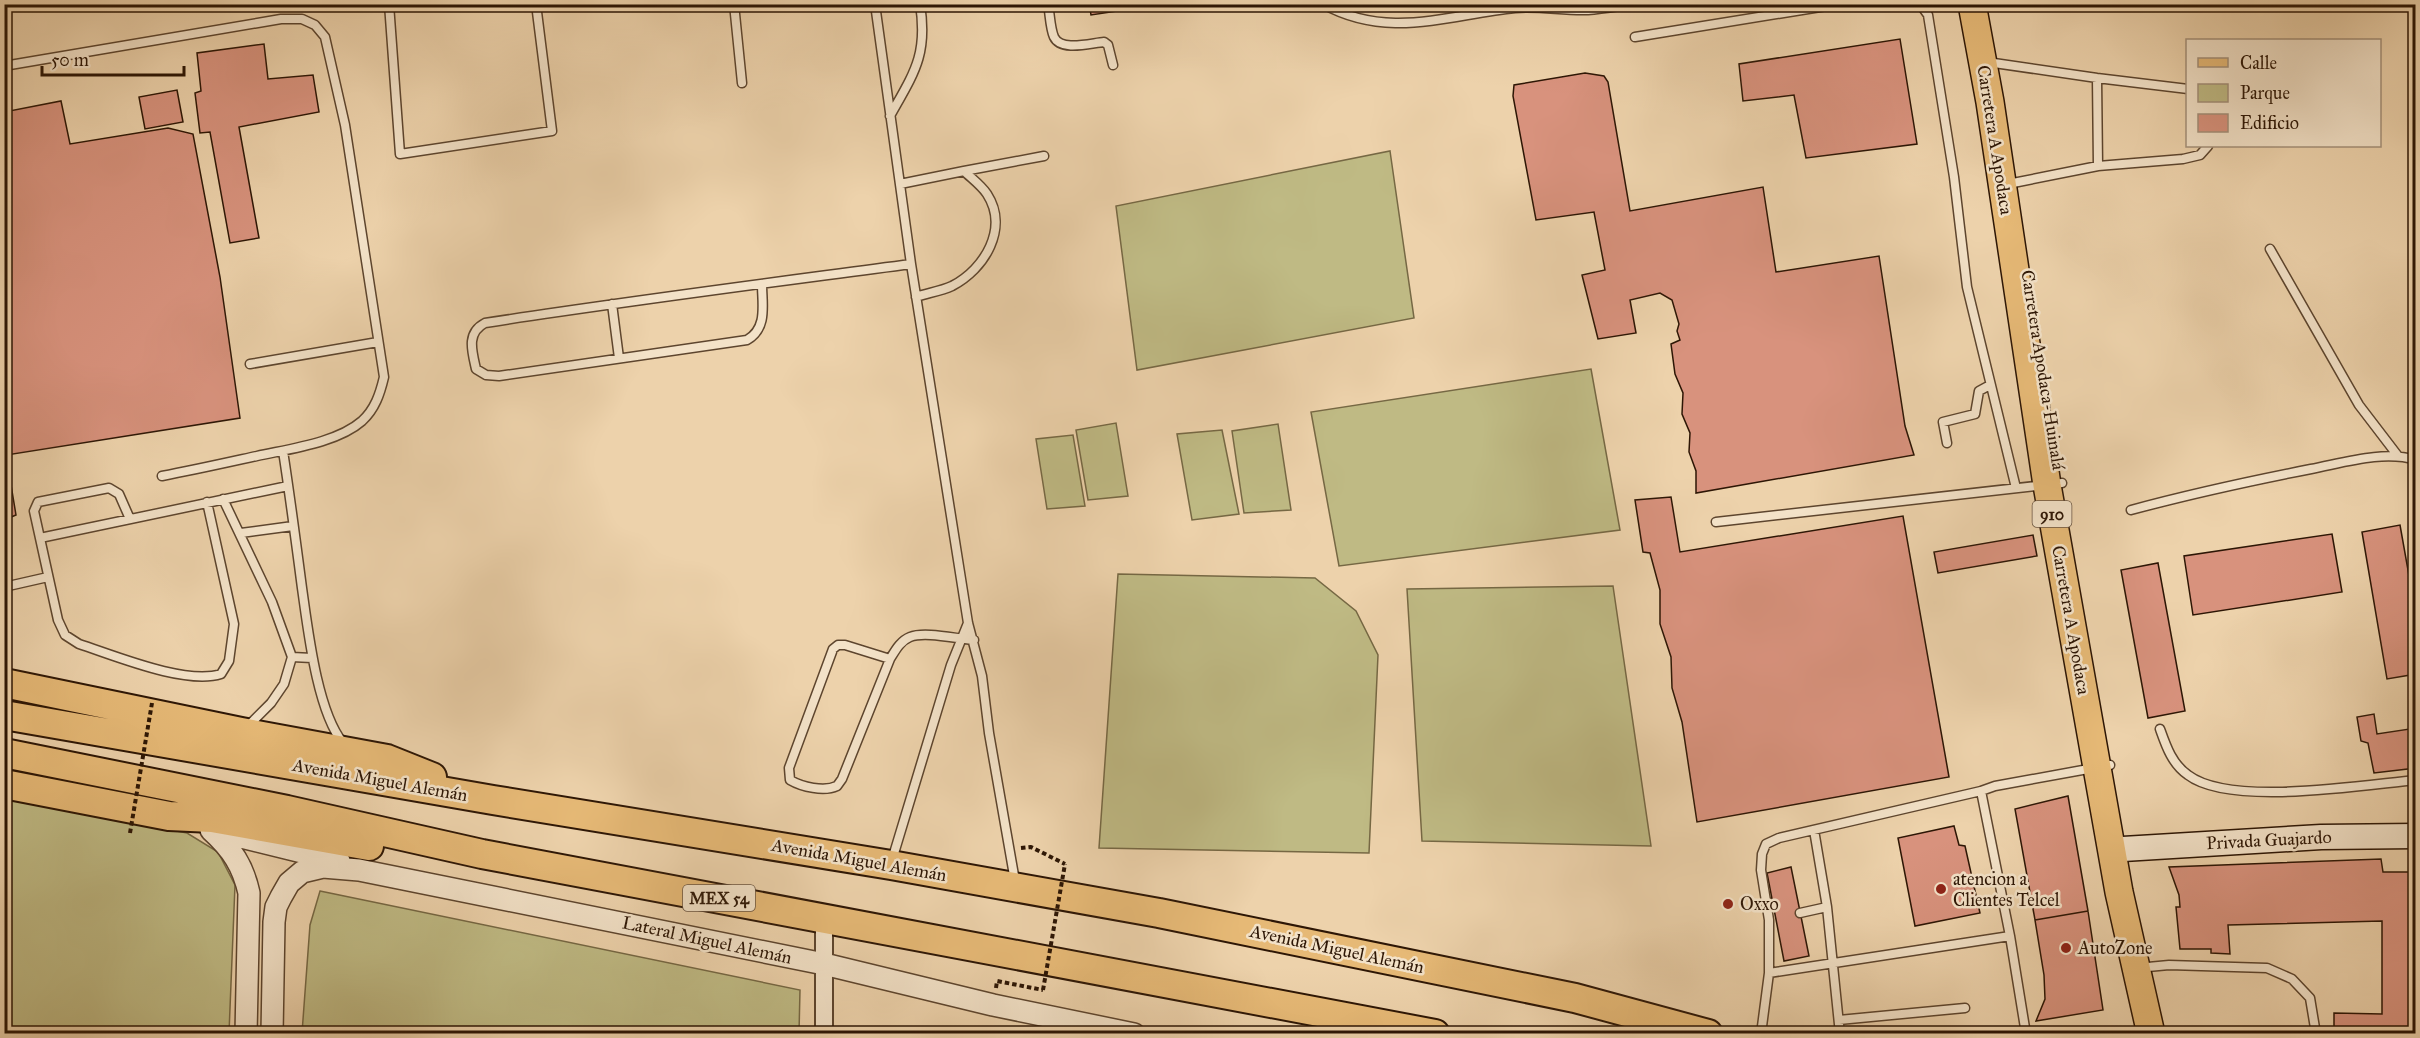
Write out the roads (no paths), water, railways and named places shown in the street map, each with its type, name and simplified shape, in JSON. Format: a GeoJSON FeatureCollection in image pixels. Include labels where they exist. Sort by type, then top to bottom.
{"type":"FeatureCollection","features":[{"type":"Feature","properties":{"kind":"highway"},"geometry":{"type":"LineString","coordinates":[[4,683],[241,732],[387,759],[493,800]]}},
{"type":"Feature","properties":{"kind":"highway","name":"Avenida Miguel Alemán"},"geometry":{"type":"LineString","coordinates":[[4,715],[493,800],[891,865],[1171,915],[1575,998],[1708,1034]]}},
{"type":"Feature","properties":{"kind":"highway","name":"MEX 54"},"geometry":{"type":"LineString","coordinates":[[4,753],[287,810],[482,854],[1435,1034]]}},
{"type":"Feature","properties":{"kind":"highway"},"geometry":{"type":"LineString","coordinates":[[4,784],[169,816],[212,818],[358,845],[426,852],[482,854]]}},
{"type":"Feature","properties":{"kind":"main road","name":"Carretera A Apodaca"},"geometry":{"type":"LineString","coordinates":[[1972,4],[2054,484]]}},
{"type":"Feature","properties":{"kind":"main road","name":"Carretera Apodaca-Huinalá"},"geometry":{"type":"LineString","coordinates":[[1985,4],[2013,183],[2054,484],[2104,766],[2148,967],[2156,1026]]}},
{"type":"Feature","properties":{"kind":"main road","name":"910"},"geometry":{"type":"LineString","coordinates":[[2104,766],[2119,892],[2156,1026]]}},
{"type":"Feature","properties":{"kind":"main road","name":"Privada Guajardo"},"geometry":{"type":"LineString","coordinates":[[2123,849],[2321,837],[2415,836]]}},
{"type":"Feature","properties":{"kind":"street"},"geometry":{"type":"LineString","coordinates":[[169,816],[211,830],[435,884]]}},
{"type":"Feature","properties":{"kind":"street"},"geometry":{"type":"LineString","coordinates":[[211,830],[238,858],[246,877],[249,893],[246,1034]]}},
{"type":"Feature","properties":{"kind":"street","name":"Lateral Miguel Alemán"},"geometry":{"type":"LineString","coordinates":[[272,1034],[276,907],[285,890],[302,872],[323,867],[359,870],[435,884],[824,964],[993,1005],[1134,1034]]}},
{"type":"Feature","properties":{"kind":"street"},"geometry":{"type":"LineString","coordinates":[[824,918],[824,1034]]}},
{"type":"Feature","properties":{"kind":"lane"},"geometry":{"type":"LineString","coordinates":[[389,4],[400,154],[552,131],[536,4]]}},
{"type":"Feature","properties":{"kind":"lane"},"geometry":{"type":"LineString","coordinates":[[734,4],[742,83]]}},
{"type":"Feature","properties":{"kind":"lane"},"geometry":{"type":"LineString","coordinates":[[875,4],[911,264],[968,623],[982,676],[989,733],[1016,887]]}},
{"type":"Feature","properties":{"kind":"lane"},"geometry":{"type":"LineString","coordinates":[[890,116],[917,68],[921,55],[924,41],[920,4]]}},
{"type":"Feature","properties":{"kind":"lane"},"geometry":{"type":"LineString","coordinates":[[1048,4],[1054,38],[1059,43],[1066,46],[1104,42],[1108,45],[1113,65]]}},
{"type":"Feature","properties":{"kind":"lane"},"geometry":{"type":"LineString","coordinates":[[1323,4],[1357,20],[1399,23],[1416,23],[1514,8],[1556,6],[1588,10],[1634,4]]}},
{"type":"Feature","properties":{"kind":"lane"},"geometry":{"type":"LineString","coordinates":[[1635,37],[1839,4]]}},
{"type":"Feature","properties":{"kind":"lane"},"geometry":{"type":"LineString","coordinates":[[1920,4],[1928,15],[1954,177],[1967,287],[2016,488]]}},
{"type":"Feature","properties":{"kind":"lane"},"geometry":{"type":"LineString","coordinates":[[4,66],[281,19],[302,19],[315,25],[325,37],[345,124],[384,377],[373,409],[361,422],[340,434],[283,451],[162,476]]}},
{"type":"Feature","properties":{"kind":"lane"},"geometry":{"type":"LineString","coordinates":[[1994,63],[2186,88]]}},
{"type":"Feature","properties":{"kind":"lane"},"geometry":{"type":"LineString","coordinates":[[2097,78],[2098,166]]}},
{"type":"Feature","properties":{"kind":"lane"},"geometry":{"type":"LineString","coordinates":[[2013,183],[2098,166],[2183,159],[2200,155],[2207,147]]}},
{"type":"Feature","properties":{"kind":"lane"},"geometry":{"type":"LineString","coordinates":[[900,184],[1044,156]]}},
{"type":"Feature","properties":{"kind":"lane"},"geometry":{"type":"LineString","coordinates":[[916,297],[952,286],[974,270],[992,245],[997,220],[987,194],[964,171]]}},
{"type":"Feature","properties":{"kind":"lane"},"geometry":{"type":"LineString","coordinates":[[2270,249],[2359,405],[2398,456]]}},
{"type":"Feature","properties":{"kind":"lane"},"geometry":{"type":"LineString","coordinates":[[762,284],[762,321],[754,336],[747,340],[499,376],[486,375],[476,369],[472,352],[472,335],[477,327],[485,323],[612,304],[911,264]]}},
{"type":"Feature","properties":{"kind":"lane"},"geometry":{"type":"LineString","coordinates":[[612,304],[619,358]]}},
{"type":"Feature","properties":{"kind":"lane"},"geometry":{"type":"LineString","coordinates":[[250,364],[378,342]]}},
{"type":"Feature","properties":{"kind":"lane"},"geometry":{"type":"LineString","coordinates":[[1947,443],[1943,422],[1975,414],[1979,391],[1990,385]]}},
{"type":"Feature","properties":{"kind":"lane"},"geometry":{"type":"LineString","coordinates":[[283,451],[312,658],[328,715],[338,737],[351,753]]}},
{"type":"Feature","properties":{"kind":"lane"},"geometry":{"type":"LineString","coordinates":[[2131,510],[2330,465],[2398,456],[2415,460]]}},
{"type":"Feature","properties":{"kind":"lane"},"geometry":{"type":"LineString","coordinates":[[1716,522],[2054,484]]}},
{"type":"Feature","properties":{"kind":"lane"},"geometry":{"type":"LineString","coordinates":[[40,538],[288,486]]}},
{"type":"Feature","properties":{"kind":"lane"},"geometry":{"type":"LineString","coordinates":[[130,519],[119,494],[109,488],[42,499],[38,502],[34,511],[58,620],[65,635],[79,644],[185,675],[210,677],[221,674],[229,661],[234,624],[207,502]]}},
{"type":"Feature","properties":{"kind":"lane"},"geometry":{"type":"LineString","coordinates":[[223,499],[272,602],[292,657],[284,684],[256,720],[241,732]]}},
{"type":"Feature","properties":{"kind":"lane"},"geometry":{"type":"LineString","coordinates":[[241,533],[293,526]]}},
{"type":"Feature","properties":{"kind":"lane"},"geometry":{"type":"LineString","coordinates":[[4,587],[48,577]]}},
{"type":"Feature","properties":{"kind":"lane"},"geometry":{"type":"LineString","coordinates":[[891,865],[933,721],[968,623]]}},
{"type":"Feature","properties":{"kind":"lane"},"geometry":{"type":"LineString","coordinates":[[890,659],[845,645],[838,645],[833,649],[789,768],[790,780],[796,784],[823,789],[837,786],[842,779],[890,659],[898,646],[908,638],[919,635],[974,640]]}},
{"type":"Feature","properties":{"kind":"lane"},"geometry":{"type":"LineString","coordinates":[[292,657],[312,658]]}},
{"type":"Feature","properties":{"kind":"lane"},"geometry":{"type":"LineString","coordinates":[[2160,729],[2171,757],[2187,775],[2207,785],[2233,790],[2276,792],[2415,780]]}},
{"type":"Feature","properties":{"kind":"lane"},"geometry":{"type":"LineString","coordinates":[[1761,1034],[1769,973],[1772,920],[1761,870],[1762,854],[1766,844],[1779,837],[1995,786],[2104,766]]}},
{"type":"Feature","properties":{"kind":"lane"},"geometry":{"type":"LineString","coordinates":[[1981,791],[2010,936],[2026,1034]]}},
{"type":"Feature","properties":{"kind":"lane"},"geometry":{"type":"LineString","coordinates":[[1814,830],[1827,907],[1839,1034]]}},
{"type":"Feature","properties":{"kind":"lane"},"geometry":{"type":"LineString","coordinates":[[1800,913],[1827,907]]}},
{"type":"Feature","properties":{"kind":"lane"},"geometry":{"type":"LineString","coordinates":[[1769,973],[2010,936]]}},
{"type":"Feature","properties":{"kind":"lane"},"geometry":{"type":"LineString","coordinates":[[2148,967],[2169,965],[2267,968],[2292,979],[2310,998],[2316,1034]]}},
{"type":"Feature","properties":{"kind":"lane"},"geometry":{"type":"LineString","coordinates":[[1839,1020],[1965,1008]]}},
{"type":"Feature","properties":{"kind":"place","name":"atencion a Clientes Telcel"},"geometry":{"type":"Point","coordinates":[1941,889]}},
{"type":"Feature","properties":{"kind":"place","name":"Oxxo"},"geometry":{"type":"Point","coordinates":[1728,904]}},
{"type":"Feature","properties":{"kind":"place","name":"AutoZone"},"geometry":{"type":"Point","coordinates":[2066,948]}}]}
